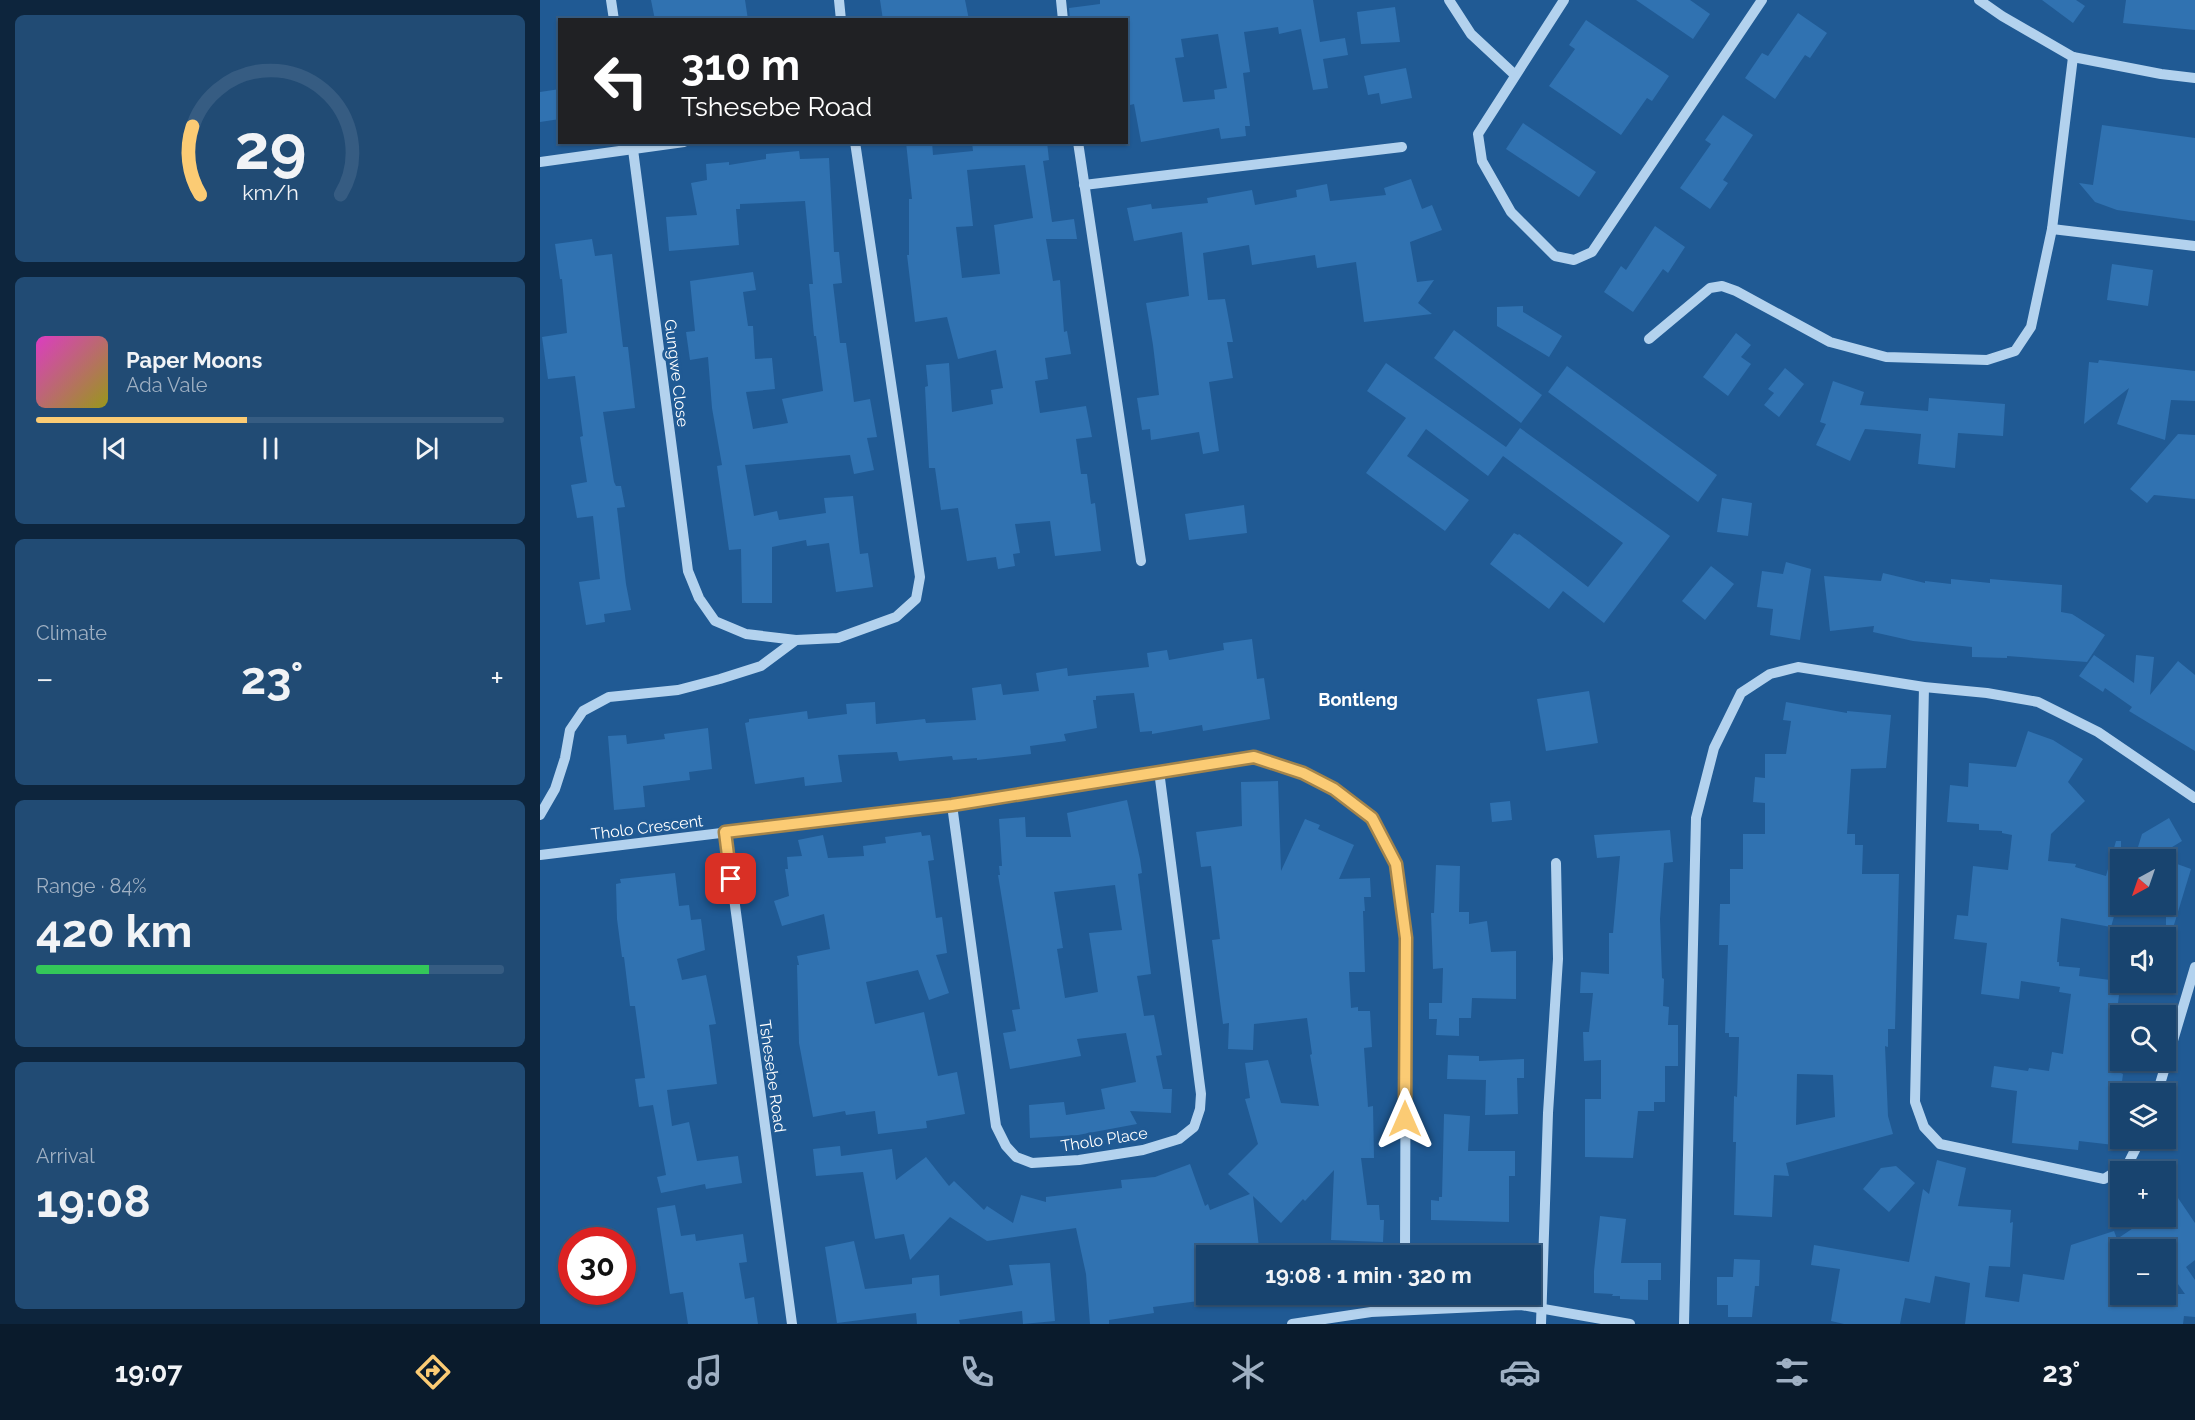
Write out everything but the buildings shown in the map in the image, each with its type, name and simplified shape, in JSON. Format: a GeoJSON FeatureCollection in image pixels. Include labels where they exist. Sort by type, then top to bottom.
{"type":"FeatureCollection","features":[{"type":"Feature","properties":{"kind":"street"},"geometry":{"type":"LineString","coordinates":[[611,0],[614,18]]}},
{"type":"Feature","properties":{"kind":"street"},"geometry":{"type":"LineString","coordinates":[[839,0],[841,18]]}},
{"type":"Feature","properties":{"kind":"street"},"geometry":{"type":"LineString","coordinates":[[1061,0],[1063,18]]}},
{"type":"Feature","properties":{"kind":"street"},"geometry":{"type":"LineString","coordinates":[[1449,0],[1471,34],[1515,75]]}},
{"type":"Feature","properties":{"kind":"street"},"geometry":{"type":"LineString","coordinates":[[1564,0],[1478,134],[1482,161],[1511,212],[1555,256],[1574,260],[1592,252],[1762,0]]}},
{"type":"Feature","properties":{"kind":"street"},"geometry":{"type":"LineString","coordinates":[[1979,0],[2073,57],[2161,74],[2195,78]]}},
{"type":"Feature","properties":{"kind":"street"},"geometry":{"type":"LineString","coordinates":[[1649,339],[1710,288],[1722,286],[1736,291],[1830,342],[1886,357],[1987,360],[2015,351],[2031,327],[2052,229],[2073,57]]}},
{"type":"Feature","properties":{"kind":"street"},"geometry":{"type":"LineString","coordinates":[[540,162],[633,146],[658,144]]}},
{"type":"Feature","properties":{"kind":"street","name":"Gungwe Close"},"geometry":{"type":"LineString","coordinates":[[633,146],[688,571],[699,598],[715,621],[746,634],[796,640],[838,638],[896,617],[916,599],[920,577],[855,144]]}},
{"type":"Feature","properties":{"kind":"street"},"geometry":{"type":"LineString","coordinates":[[1078,144],[1141,561]]}},
{"type":"Feature","properties":{"kind":"street"},"geometry":{"type":"LineString","coordinates":[[1084,185],[1402,147]]}},
{"type":"Feature","properties":{"kind":"street"},"geometry":{"type":"LineString","coordinates":[[2052,229],[2195,246]]}},
{"type":"Feature","properties":{"kind":"street"},"geometry":{"type":"LineString","coordinates":[[540,815],[555,789],[565,758],[570,730],[583,711],[609,697],[678,690],[761,666],[796,640]]}},
{"type":"Feature","properties":{"kind":"street"},"geometry":{"type":"LineString","coordinates":[[1684,1324],[1696,818],[1714,748],[1741,693],[1770,674],[1797,667],[2038,702],[2098,732],[2195,798]]}},
{"type":"Feature","properties":{"kind":"street"},"geometry":{"type":"LineString","coordinates":[[1924,687],[1915,1102],[1924,1127],[1940,1144],[2104,1179],[2128,1164],[2136,1149]]}},
{"type":"Feature","properties":{"kind":"street","name":"Tholo Crescent"},"geometry":{"type":"LineString","coordinates":[[540,855],[952,805],[1254,757],[1303,773],[1334,789],[1372,818],[1396,864],[1406,938],[1405,1245]]}},
{"type":"Feature","properties":{"kind":"street","name":"Tholo Place"},"geometry":{"type":"LineString","coordinates":[[952,805],[996,1126],[1006,1146],[1016,1157],[1032,1163],[1079,1160],[1143,1150],[1179,1139],[1194,1127],[1200,1109],[1201,1094],[1160,771]]}},
{"type":"Feature","properties":{"kind":"street","name":"Tshesebe Road"},"geometry":{"type":"LineString","coordinates":[[725,832],[792,1324]]}},
{"type":"Feature","properties":{"kind":"street"},"geometry":{"type":"LineString","coordinates":[[1541,1324],[1548,1113],[1558,959],[1556,863]]}},
{"type":"Feature","properties":{"kind":"street"},"geometry":{"type":"LineString","coordinates":[[2160,1083],[2195,967]]}},
{"type":"Feature","properties":{"kind":"street"},"geometry":{"type":"LineString","coordinates":[[1404,1305],[1404,1310]]}},
{"type":"Feature","properties":{"kind":"street"},"geometry":{"type":"LineString","coordinates":[[1292,1324],[1371,1312],[1521,1305],[1630,1324]]}},
{"type":"Feature","properties":{"kind":"district","name":"Bontleng"},"geometry":{"type":"Point","coordinates":[1358,700]}},
{"type":"Feature","properties":{"kind":"route"},"geometry":{"type":"LineString","coordinates":[[731,879],[725,832],[952,805],[1254,757],[1303,773],[1334,789],[1372,818],[1396,864],[1406,938],[1405,1119]]}}]}
